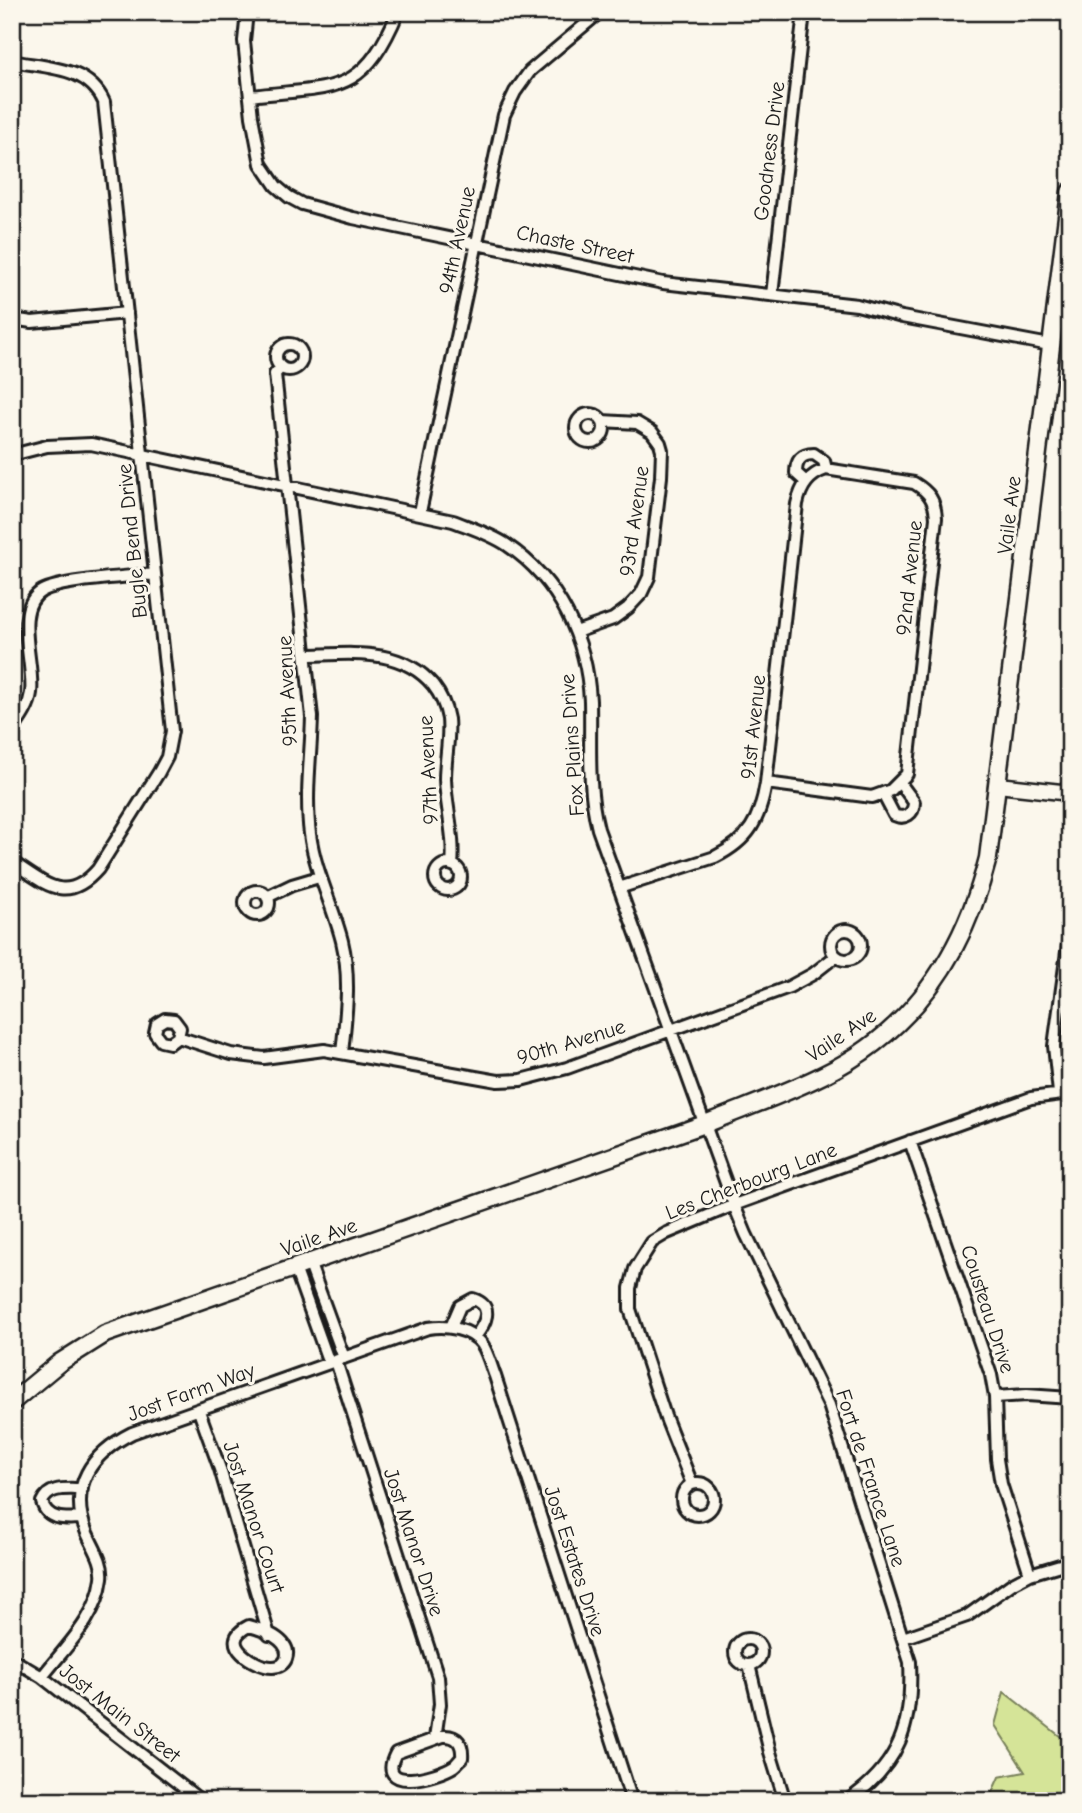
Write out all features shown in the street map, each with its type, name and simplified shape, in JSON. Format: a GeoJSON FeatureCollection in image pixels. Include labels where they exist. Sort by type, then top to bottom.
{"type":"FeatureCollection","features":[{"type":"Feature","properties":{"kind":"main road","name":"Vaile Ave"},"geometry":{"type":"LineString","coordinates":[[12,1402],[59,1363],[105,1334],[705,1124],[825,1074],[876,1043],[914,1006],[936,979],[971,917],[988,858],[1050,345],[1062,325],[1070,192]]}},
{"type":"Feature","properties":{"kind":"street","name":"Chaste Street"},"geometry":{"type":"LineString","coordinates":[[247,12],[244,41],[252,117],[261,164],[276,186],[302,204],[353,218],[663,283],[857,305],[902,317],[1050,345]]}},
{"type":"Feature","properties":{"kind":"street"},"geometry":{"type":"LineString","coordinates":[[251,96],[344,84],[357,76],[379,53],[402,12]]}},
{"type":"Feature","properties":{"kind":"street","name":"94th Avenue"},"geometry":{"type":"LineString","coordinates":[[420,512],[504,115],[515,92],[530,71],[600,12]]}},
{"type":"Feature","properties":{"kind":"street","name":"Goodness Drive"},"geometry":{"type":"LineString","coordinates":[[772,295],[804,12]]}},
{"type":"Feature","properties":{"kind":"street","name":"Bugle Bend Drive"},"geometry":{"type":"LineString","coordinates":[[12,61],[72,73],[92,82],[104,102],[172,731],[167,757],[159,772],[98,869],[86,883],[66,890],[56,888],[38,880],[12,862]]}},
{"type":"Feature","properties":{"kind":"street"},"geometry":{"type":"LineString","coordinates":[[12,319],[32,322],[127,313]]}},
{"type":"Feature","properties":{"kind":"street","name":"95th Avenue"},"geometry":{"type":"LineString","coordinates":[[281,367],[275,374],[312,717],[307,802],[319,877],[337,925],[346,962],[348,983],[342,1053]]}},
{"type":"Feature","properties":{"kind":"street","name":"93rd Avenue"},"geometry":{"type":"LineString","coordinates":[[576,632],[613,619],[628,608],[646,586],[650,570],[661,477],[660,443],[652,432],[637,423],[602,421]]}},
{"type":"Feature","properties":{"kind":"street","name":"Fox Plains Drive"},"geometry":{"type":"LineString","coordinates":[[12,455],[67,444],[91,444],[142,454],[420,512],[480,531],[506,544],[526,560],[544,578],[562,603],[576,632],[588,676],[590,790],[593,810],[705,1124]]}},
{"type":"Feature","properties":{"kind":"street","name":"91st Avenue"},"geometry":{"type":"LineString","coordinates":[[619,888],[715,857],[746,835],[759,816],[766,783],[797,504],[800,491],[806,482],[821,470],[824,461],[814,454],[801,457],[796,464],[796,473],[806,482]]}},
{"type":"Feature","properties":{"kind":"street","name":"92nd Avenue"},"geometry":{"type":"LineString","coordinates":[[821,470],[914,484],[933,498],[935,507],[907,774],[900,783]]}},
{"type":"Feature","properties":{"kind":"street"},"geometry":{"type":"LineString","coordinates":[[12,732],[28,706],[32,691],[26,612],[32,599],[41,591],[59,585],[154,574]]}},
{"type":"Feature","properties":{"kind":"street","name":"97th Avenue"},"geometry":{"type":"LineString","coordinates":[[307,655],[357,654],[393,659],[411,665],[436,689],[448,719],[446,797],[454,847],[452,865]]}},
{"type":"Feature","properties":{"kind":"street"},"geometry":{"type":"LineString","coordinates":[[766,783],[872,797],[883,794],[900,783],[914,802],[912,811],[904,817],[894,815],[883,794]]}},
{"type":"Feature","properties":{"kind":"street"},"geometry":{"type":"LineString","coordinates":[[998,785],[1070,793]]}},
{"type":"Feature","properties":{"kind":"street"},"geometry":{"type":"LineString","coordinates":[[267,897],[292,885],[319,877]]}},
{"type":"Feature","properties":{"kind":"street"},"geometry":{"type":"LineString","coordinates":[[1064,1093],[1054,1046],[1070,930]]}},
{"type":"Feature","properties":{"kind":"street","name":"90th Avenue"},"geometry":{"type":"LineString","coordinates":[[178,1037],[230,1054],[264,1058],[324,1051],[498,1081],[521,1080],[567,1068],[803,981],[835,956]]}},
{"type":"Feature","properties":{"kind":"street","name":"Les Cherbourg Lane"},"geometry":{"type":"LineString","coordinates":[[692,1483],[665,1416],[630,1309],[629,1288],[635,1269],[652,1242],[734,1205],[910,1141],[1031,1098],[1064,1093]]}},
{"type":"Feature","properties":{"kind":"street","name":"Fort de France Lane"},"geometry":{"type":"LineString","coordinates":[[705,1124],[746,1234],[829,1405],[910,1662],[910,1704],[899,1746],[874,1780],[847,1801]]}},
{"type":"Feature","properties":{"kind":"street","name":"Cousteau Drive"},"geometry":{"type":"LineString","coordinates":[[910,1141],[991,1375],[1001,1484],[1030,1574]]}},
{"type":"Feature","properties":{"kind":"street","name":"Jost Manor Drive"},"geometry":{"type":"LineString","coordinates":[[302,1265],[336,1361],[438,1677],[440,1704],[435,1738]]}},
{"type":"Feature","properties":{"kind":"street"},"geometry":{"type":"LineString","coordinates":[[336,1361],[428,1328],[451,1327],[475,1337],[487,1315],[485,1306],[473,1299],[460,1306],[451,1327]]}},
{"type":"Feature","properties":{"kind":"street","name":"Jost Estates Drive"},"geometry":{"type":"LineString","coordinates":[[475,1337],[481,1343],[495,1376],[632,1801]]}},
{"type":"Feature","properties":{"kind":"street","name":"Jost Farm Way"},"geometry":{"type":"LineString","coordinates":[[42,1677],[93,1612],[99,1594],[103,1574],[82,1518],[82,1489],[89,1468],[100,1452],[132,1433],[336,1361]]}},
{"type":"Feature","properties":{"kind":"street"},"geometry":{"type":"LineString","coordinates":[[995,1397],[1027,1395],[1070,1398]]}},
{"type":"Feature","properties":{"kind":"street","name":"Jost Manor Court"},"geometry":{"type":"LineString","coordinates":[[199,1411],[220,1469],[269,1635],[284,1644],[287,1653],[285,1661],[279,1667],[270,1668],[239,1652],[235,1645],[235,1638],[240,1630],[248,1626],[269,1635]]}},
{"type":"Feature","properties":{"kind":"street"},"geometry":{"type":"LineString","coordinates":[[82,1489],[51,1491],[45,1495],[42,1502],[45,1511],[55,1518],[82,1518]]}},
{"type":"Feature","properties":{"kind":"street"},"geometry":{"type":"LineString","coordinates":[[903,1638],[967,1616],[1030,1574],[1070,1562]]}},
{"type":"Feature","properties":{"kind":"street","name":"Jost Main Street"},"geometry":{"type":"LineString","coordinates":[[12,1658],[42,1677],[201,1801]]}},
{"type":"Feature","properties":{"kind":"street"},"geometry":{"type":"LineString","coordinates":[[749,1665],[769,1752],[785,1801]]}},
{"type":"Feature","properties":{"kind":"street"},"geometry":{"type":"LineString","coordinates":[[450,1736],[459,1740],[463,1748],[462,1758],[454,1766],[413,1780],[397,1778],[391,1762],[396,1753],[435,1738],[450,1736]]}},
{"type":"Feature","properties":{"kind":"green space"},"geometry":{"type":"Polygon","coordinates":[[[1004,1692],[1070,1744],[1070,1797],[1067,1794],[1017,1801],[988,1801],[999,1777],[1025,1772],[995,1725],[1004,1692]]]}}]}
